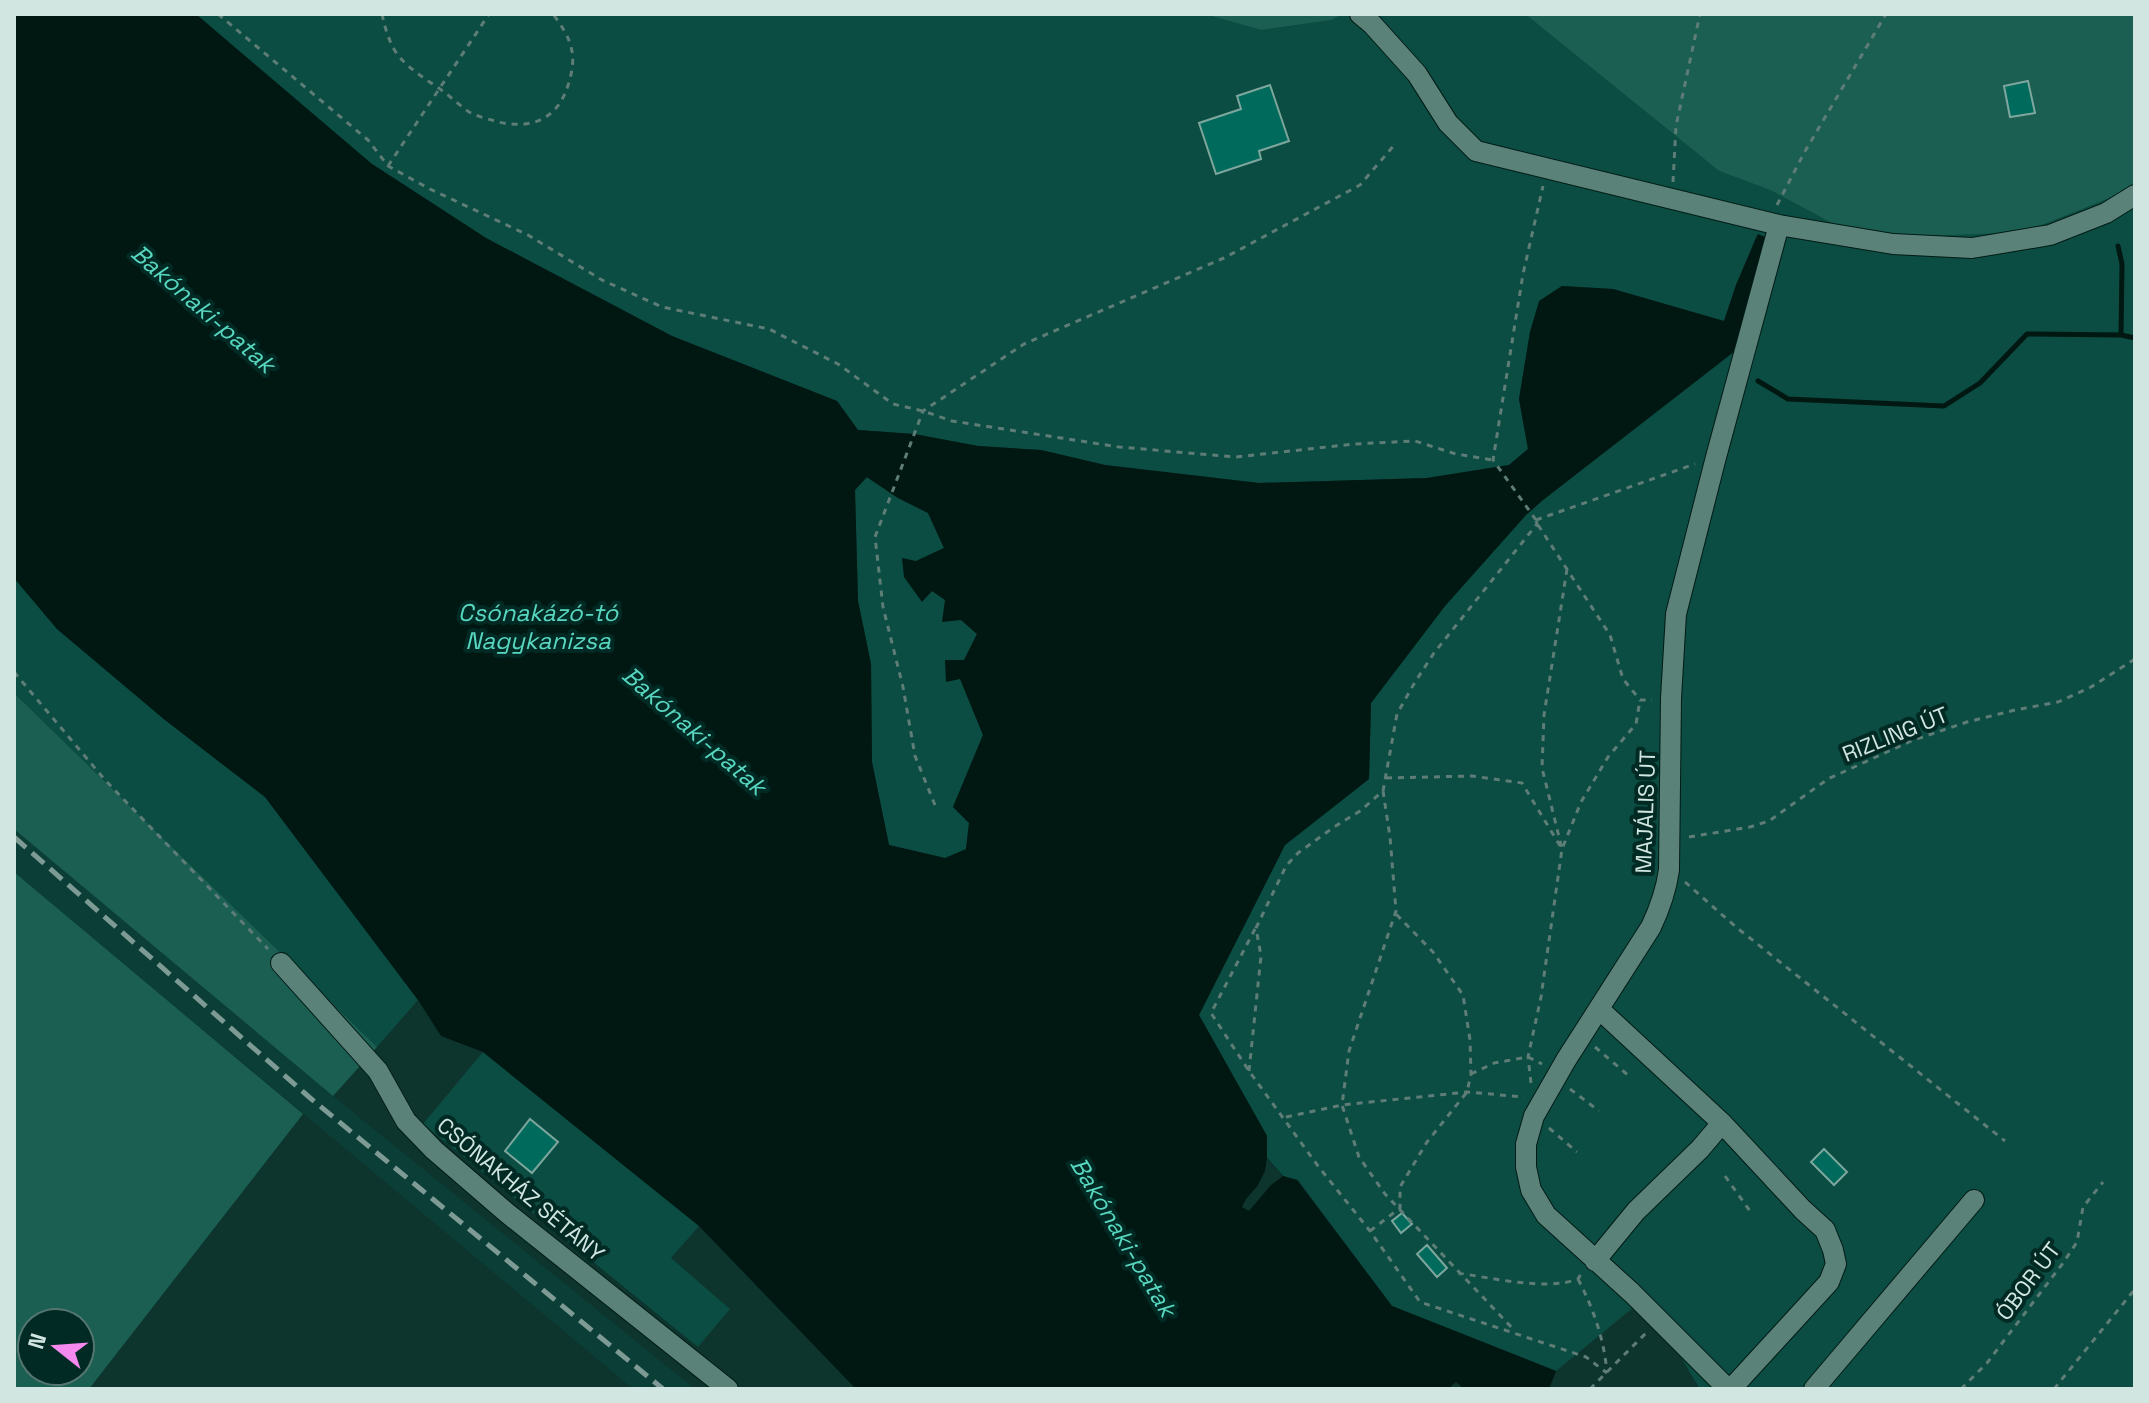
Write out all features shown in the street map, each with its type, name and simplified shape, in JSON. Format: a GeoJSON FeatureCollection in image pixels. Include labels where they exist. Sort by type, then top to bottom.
{"type":"FeatureCollection","features":[{"type":"Feature","properties":{"kind":"street"},"geometry":{"type":"LineString","coordinates":[[1360,14],[1417,74],[1448,123],[1476,151],[1779,225],[1893,244],[1972,248],[2050,235],[2106,213],[2135,195]]}},
{"type":"Feature","properties":{"kind":"street","name":"MAJÁLIS ÚT"},"geometry":{"type":"LineString","coordinates":[[1730,1389],[1632,1293],[1546,1215],[1531,1190],[1525,1155],[1537,1104],[1651,927],[1660,907],[1669,870],[1671,698],[1676,614],[1779,225]]}},
{"type":"Feature","properties":{"kind":"street","name":"CSÓNAKHÁZ SÉTÁNY"},"geometry":{"type":"LineString","coordinates":[[281,963],[378,1071],[406,1121],[434,1150],[507,1213],[728,1389]]}},
{"type":"Feature","properties":{"kind":"street"},"geometry":{"type":"LineString","coordinates":[[1599,1009],[1722,1123],[1825,1230],[1833,1250],[1836,1264],[1829,1282],[1730,1389]]}},
{"type":"Feature","properties":{"kind":"street"},"geometry":{"type":"LineString","coordinates":[[1595,1261],[1636,1211],[1700,1149],[1722,1123]]}},
{"type":"Feature","properties":{"kind":"street"},"geometry":{"type":"LineString","coordinates":[[1814,1389],[1974,1200]]}},
{"type":"Feature","properties":{"kind":"path"},"geometry":{"type":"LineString","coordinates":[[218,14],[368,140],[388,166],[528,235],[602,280],[638,297],[662,307],[769,329],[838,364],[893,404],[952,421],[1119,447],[1236,457],[1354,444],[1415,441],[1456,454],[1493,460]]}},
{"type":"Feature","properties":{"kind":"path"},"geometry":{"type":"LineString","coordinates":[[382,14],[387,36],[413,71],[471,113],[514,124],[536,123],[546,117],[556,108],[571,78],[572,46],[553,14]]}},
{"type":"Feature","properties":{"kind":"path"},"geometry":{"type":"LineString","coordinates":[[388,166],[489,14]]}},
{"type":"Feature","properties":{"kind":"path"},"geometry":{"type":"LineString","coordinates":[[1673,198],[1676,126],[1700,14]]}},
{"type":"Feature","properties":{"kind":"path"},"geometry":{"type":"LineString","coordinates":[[1779,225],[1776,208],[1804,153],[1886,14]]}},
{"type":"Feature","properties":{"kind":"path"},"geometry":{"type":"LineString","coordinates":[[935,805],[915,756],[903,687],[883,607],[875,537],[923,411],[1024,344],[1224,258],[1360,185],[1396,143]]}},
{"type":"Feature","properties":{"kind":"path"},"geometry":{"type":"LineString","coordinates":[[1547,167],[1523,274],[1493,460],[1610,635],[1623,679],[1640,700],[1636,724],[1608,757],[1581,802],[1562,849],[1541,997],[1528,1057],[1537,1104],[1577,1152]]}},
{"type":"Feature","properties":{"kind":"path"},"geometry":{"type":"LineString","coordinates":[[1518,1334],[1385,1194],[1359,1157],[1342,1105],[1349,1051],[1395,913],[1390,837],[1383,791],[1397,714],[1434,653],[1537,522],[1716,457]]}},
{"type":"Feature","properties":{"kind":"path"},"geometry":{"type":"LineString","coordinates":[[1562,849],[1542,768],[1544,715],[1567,569]]}},
{"type":"Feature","properties":{"kind":"path","name":"RIZLING ÚT"},"geometry":{"type":"LineString","coordinates":[[1669,840],[1769,821],[1828,779],[1911,741],[1967,722],[2058,702],[2091,687],[2135,659]]}},
{"type":"Feature","properties":{"kind":"path"},"geometry":{"type":"LineString","coordinates":[[14,672],[105,780],[281,963]]}},
{"type":"Feature","properties":{"kind":"path"},"geometry":{"type":"LineString","coordinates":[[1640,700],[1671,698]]}},
{"type":"Feature","properties":{"kind":"path"},"geometry":{"type":"LineString","coordinates":[[1386,778],[1472,776],[1522,783],[1562,849]]}},
{"type":"Feature","properties":{"kind":"path"},"geometry":{"type":"LineString","coordinates":[[1383,791],[1360,811],[1298,853],[1286,866],[1211,1013],[1249,1071],[1420,1302],[1586,1357],[1607,1373]]}},
{"type":"Feature","properties":{"kind":"path"},"geometry":{"type":"LineString","coordinates":[[1669,870],[2005,1141]]}},
{"type":"Feature","properties":{"kind":"path"},"geometry":{"type":"LineString","coordinates":[[1395,913],[1433,952],[1463,995],[1470,1040],[1471,1074],[1467,1092],[1427,1142],[1400,1187],[1400,1208]]}},
{"type":"Feature","properties":{"kind":"path"},"geometry":{"type":"LineString","coordinates":[[1249,1071],[1261,956],[1256,928]]}},
{"type":"Feature","properties":{"kind":"path"},"geometry":{"type":"LineString","coordinates":[[1581,1036],[1629,1076]]}},
{"type":"Feature","properties":{"kind":"path"},"geometry":{"type":"LineString","coordinates":[[1471,1074],[1494,1063],[1528,1057],[1558,1074],[1599,1111]]}},
{"type":"Feature","properties":{"kind":"path"},"geometry":{"type":"LineString","coordinates":[[1284,1117],[1342,1105],[1467,1092],[1537,1104]]}},
{"type":"Feature","properties":{"kind":"path"},"geometry":{"type":"LineString","coordinates":[[1725,1176],[1750,1211]]}},
{"type":"Feature","properties":{"kind":"path","name":"ÓBOR ÚT"},"geometry":{"type":"LineString","coordinates":[[1961,1389],[1987,1363],[2063,1263],[2077,1242],[2083,1207],[2103,1182]]}},
{"type":"Feature","properties":{"kind":"path"},"geometry":{"type":"LineString","coordinates":[[1370,1231],[1400,1208]]}},
{"type":"Feature","properties":{"kind":"path"},"geometry":{"type":"LineString","coordinates":[[1458,1273],[1541,1284],[1567,1284],[1578,1279],[1597,1320],[1605,1348],[1607,1373]]}},
{"type":"Feature","properties":{"kind":"path"},"geometry":{"type":"LineString","coordinates":[[2054,1389],[2135,1289]]}},
{"type":"Feature","properties":{"kind":"path"},"geometry":{"type":"LineString","coordinates":[[1590,1389],[1658,1321]]}},
{"type":"Feature","properties":{"kind":"shaded area"},"geometry":{"type":"Polygon","coordinates":[[[157,14],[1204,14],[1261,30],[1332,20],[1342,14],[1525,14],[1719,171],[1770,190],[1856,236],[2037,227],[2135,188],[2135,1389],[1700,1389],[1645,1298],[1556,1371],[1392,1306],[1298,1180],[1283,1176],[1267,1158],[1267,1136],[1199,1015],[1285,845],[1369,779],[1371,703],[1445,606],[1543,500],[1744,344],[1757,234],[1724,321],[1613,289],[1562,286],[1540,301],[1530,332],[1519,399],[1528,449],[1509,465],[1427,478],[1259,483],[1105,465],[1041,450],[978,446],[914,434],[858,430],[837,401],[672,336],[486,238],[372,164],[157,14]]]}},
{"type":"Feature","properties":{"kind":"shaded area"},"geometry":{"type":"Polygon","coordinates":[[[1204,14],[1342,14],[1332,20],[1261,30],[1204,14]]]}},
{"type":"Feature","properties":{"kind":"shaded area"},"geometry":{"type":"Polygon","coordinates":[[[1525,14],[2135,14],[2135,188],[2037,227],[2004,233],[1856,236],[1770,190],[1719,171],[1525,14]]]}},
{"type":"Feature","properties":{"kind":"shaded area"},"geometry":{"type":"Polygon","coordinates":[[[866,477],[928,513],[944,548],[916,561],[922,601],[932,591],[946,600],[977,634],[964,660],[945,660],[947,681],[960,678],[983,735],[953,807],[969,823],[966,850],[945,858],[889,845],[872,762],[871,664],[858,601],[855,490],[866,477]]]}},
{"type":"Feature","properties":{"kind":"shaded area"},"geometry":{"type":"Polygon","coordinates":[[[14,578],[57,629],[165,720],[265,797],[418,1000],[377,1047],[14,693],[14,578]]]}},
{"type":"Feature","properties":{"kind":"shaded area"},"geometry":{"type":"Polygon","coordinates":[[[14,693],[377,1047],[333,1096],[14,829],[14,693]]]}},
{"type":"Feature","properties":{"kind":"shaded area"},"geometry":{"type":"Polygon","coordinates":[[[14,829],[333,1096],[695,1389],[633,1389],[14,872],[14,829]]]}},
{"type":"Feature","properties":{"kind":"shaded area"},"geometry":{"type":"Polygon","coordinates":[[[14,872],[303,1114],[96,1380],[96,1307],[16,1307],[16,1387],[91,1387],[14,1389],[14,872]]]}},
{"type":"Feature","properties":{"kind":"shaded area"},"geometry":{"type":"Polygon","coordinates":[[[483,1052],[699,1226],[671,1258],[730,1309],[698,1347],[423,1124],[483,1052]]]}},
{"type":"Feature","properties":{"kind":"water","name":"Csónakázó-tó Nagykanizsa"},"geometry":{"type":"Polygon","coordinates":[[[14,14],[196,14],[372,164],[486,238],[672,336],[837,401],[858,430],[914,434],[978,446],[1041,450],[1105,465],[1259,483],[1427,478],[1509,465],[1528,449],[1519,399],[1530,332],[1539,301],[1562,286],[1613,289],[1724,321],[1758,234],[1765,237],[1744,344],[1543,500],[1445,606],[1371,703],[1369,779],[1285,845],[1199,1015],[1267,1136],[1267,1158],[1283,1176],[1297,1180],[1392,1306],[1556,1371],[1549,1389],[1464,1389],[1456,1382],[1448,1389],[856,1389],[699,1226],[483,1052],[441,1036],[418,1000],[265,797],[165,720],[57,629],[14,578],[14,14]],[[867,477],[855,490],[858,601],[871,664],[872,762],[889,845],[945,858],[966,849],[969,823],[953,807],[983,735],[960,679],[946,682],[945,660],[964,660],[977,634],[961,620],[942,622],[945,600],[932,591],[922,602],[904,577],[902,558],[916,561],[944,548],[928,513],[867,477]]]}},
{"type":"Feature","properties":{"kind":"pier"},"geometry":{"type":"Polygon","coordinates":[[[1267,1158],[1283,1176],[1249,1211],[1242,1207],[1258,1185],[1267,1158]]]}},
{"type":"Feature","properties":{"kind":"building"},"geometry":{"type":"Polygon","coordinates":[[[2028,81],[2035,113],[2010,117],[2004,86],[2028,81]]]}},
{"type":"Feature","properties":{"kind":"building"},"geometry":{"type":"Polygon","coordinates":[[[1270,85],[1289,141],[1259,151],[1261,159],[1216,174],[1199,123],[1241,109],[1237,96],[1270,85]]]}},
{"type":"Feature","properties":{"kind":"building"},"geometry":{"type":"Polygon","coordinates":[[[530,1119],[558,1142],[532,1173],[505,1151],[530,1119]]]}},
{"type":"Feature","properties":{"kind":"building"},"geometry":{"type":"Polygon","coordinates":[[[1824,1149],[1847,1172],[1834,1185],[1811,1162],[1824,1149]]]}},
{"type":"Feature","properties":{"kind":"building"},"geometry":{"type":"Polygon","coordinates":[[[1402,1213],[1412,1224],[1401,1233],[1392,1221],[1402,1213]]]}},
{"type":"Feature","properties":{"kind":"building"},"geometry":{"type":"Polygon","coordinates":[[[1427,1245],[1447,1268],[1437,1277],[1417,1254],[1427,1245]]]}},
{"type":"Feature","properties":{"kind":"waterway"},"geometry":{"type":"LineString","coordinates":[[2118,246],[2122,264],[2121,335]]}},
{"type":"Feature","properties":{"kind":"waterway"},"geometry":{"type":"LineString","coordinates":[[1758,381],[1788,399],[1944,406],[1980,383],[2027,334],[2121,335],[2135,338]]}},
{"type":"Feature","properties":{"kind":"railway"},"geometry":{"type":"LineString","coordinates":[[14,837],[309,1097],[663,1389]]}},
{"type":"Feature","properties":{"kind":"water label","name":"Bakónaki-patak"},"geometry":{"type":"Point","coordinates":[203,309]}},
{"type":"Feature","properties":{"kind":"water label","name":"Bakónaki-patak"},"geometry":{"type":"Point","coordinates":[694,731]}},
{"type":"Feature","properties":{"kind":"water label","name":"Bakónaki-patak"},"geometry":{"type":"Point","coordinates":[1123,1237]}}]}
